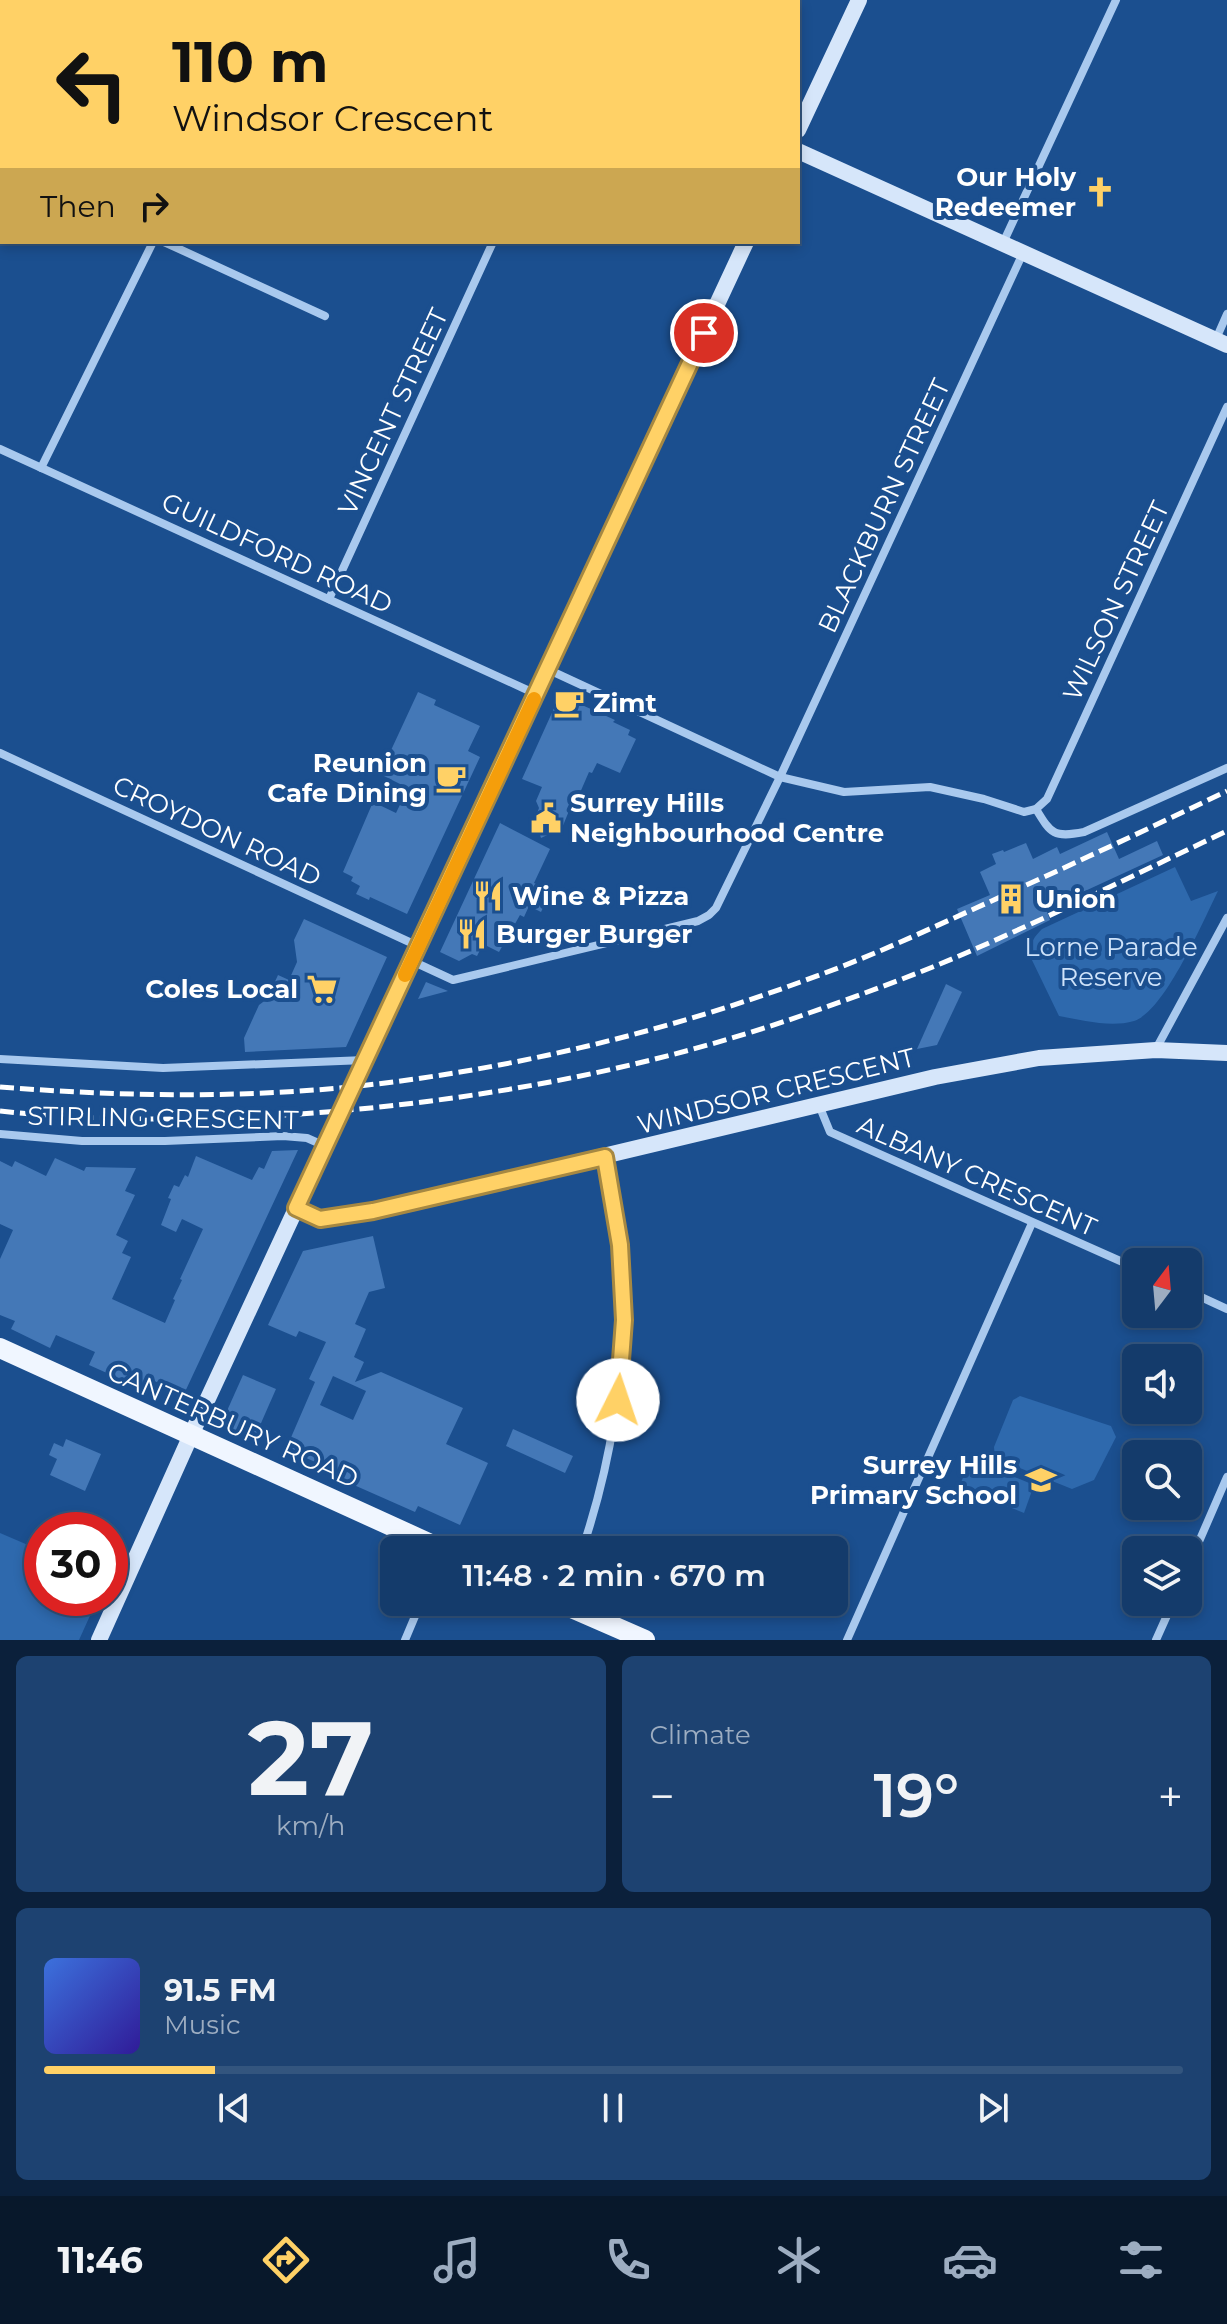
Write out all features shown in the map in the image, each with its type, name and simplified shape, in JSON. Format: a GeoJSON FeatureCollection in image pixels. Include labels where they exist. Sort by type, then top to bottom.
{"type":"FeatureCollection","features":[{"type":"Feature","properties":{"kind":"main road"},"geometry":{"type":"LineString","coordinates":[[800,126],[859,0]]}},
{"type":"Feature","properties":{"kind":"main road"},"geometry":{"type":"LineString","coordinates":[[800,152],[1221,342]]}},
{"type":"Feature","properties":{"kind":"main road"},"geometry":{"type":"LineString","coordinates":[[99,1640],[296,1208],[745,244]]}},
{"type":"Feature","properties":{"kind":"main road","name":"WINDSOR CRESCENT"},"geometry":{"type":"LineString","coordinates":[[296,1208],[320,1219],[373,1211],[935,1077],[1039,1058],[1156,1050],[1227,1053]]}},
{"type":"Feature","properties":{"kind":"main road","name":"CANTERBURY ROAD"},"geometry":{"type":"LineString","coordinates":[[0,1348],[413,1536]]}},
{"type":"Feature","properties":{"kind":"main road"},"geometry":{"type":"LineString","coordinates":[[591,1616],[645,1640]]}},
{"type":"Feature","properties":{"kind":"street"},"geometry":{"type":"LineString","coordinates":[[1003,244],[1116,0]]}},
{"type":"Feature","properties":{"kind":"street"},"geometry":{"type":"LineString","coordinates":[[41,468],[152,244]]}},
{"type":"Feature","properties":{"kind":"street"},"geometry":{"type":"LineString","coordinates":[[168,244],[325,316]]}},
{"type":"Feature","properties":{"kind":"street","name":"VINCENT STREET"},"geometry":{"type":"LineString","coordinates":[[329,599],[492,244]]}},
{"type":"Feature","properties":{"kind":"street","name":"BLACKBURN STREET"},"geometry":{"type":"LineString","coordinates":[[415,953],[453,980],[698,921],[709,915],[722,898],[780,777],[1023,253]]}},
{"type":"Feature","properties":{"kind":"street"},"geometry":{"type":"LineString","coordinates":[[1221,342],[1227,314]]}},
{"type":"Feature","properties":{"kind":"street","name":"WILSON STREET"},"geometry":{"type":"LineString","coordinates":[[1036,809],[1047,799],[1227,407]]}},
{"type":"Feature","properties":{"kind":"street","name":"GUILDFORD ROAD"},"geometry":{"type":"LineString","coordinates":[[0,449],[536,694]]}},
{"type":"Feature","properties":{"kind":"street"},"geometry":{"type":"LineString","coordinates":[[547,669],[780,777],[844,792],[930,787],[1024,812],[1036,809],[1049,831],[1061,835],[1084,832],[1227,768]]}},
{"type":"Feature","properties":{"kind":"street","name":"CROYDON ROAD"},"geometry":{"type":"LineString","coordinates":[[0,753],[415,953]]}},
{"type":"Feature","properties":{"kind":"street"},"geometry":{"type":"LineString","coordinates":[[1156,1050],[1227,918]]}},
{"type":"Feature","properties":{"kind":"street"},"geometry":{"type":"LineString","coordinates":[[0,1059],[163,1068],[365,1060]]}},
{"type":"Feature","properties":{"kind":"street","name":"ALBANY CRESCENT"},"geometry":{"type":"LineString","coordinates":[[819,1105],[830,1132],[1122,1262]]}},
{"type":"Feature","properties":{"kind":"street","name":"STIRLING CRESCENT"},"geometry":{"type":"LineString","coordinates":[[0,1134],[82,1141],[283,1136],[307,1138],[325,1146]]}},
{"type":"Feature","properties":{"kind":"street"},"geometry":{"type":"LineString","coordinates":[[587,1536],[607,1464],[618,1400],[624,1320],[620,1245],[605,1157]]}},
{"type":"Feature","properties":{"kind":"street"},"geometry":{"type":"LineString","coordinates":[[847,1640],[1032,1223]]}},
{"type":"Feature","properties":{"kind":"street"},"geometry":{"type":"LineString","coordinates":[[1202,1297],[1227,1309]]}},
{"type":"Feature","properties":{"kind":"street"},"geometry":{"type":"LineString","coordinates":[[1201,1536],[1227,1477]]}},
{"type":"Feature","properties":{"kind":"street"},"geometry":{"type":"LineString","coordinates":[[405,1640],[415,1616]]}},
{"type":"Feature","properties":{"kind":"street"},"geometry":{"type":"LineString","coordinates":[[1156,1640],[1167,1616]]}},
{"type":"Feature","properties":{"kind":"green space","name":"Lorne Parade Reserve"},"geometry":{"type":"Polygon","coordinates":[[[1175,867],[1191,901],[1218,891],[1182,964],[1158,1001],[1146,1014],[1125,1023],[1096,1023],[1059,1016],[1030,956],[1031,944],[1037,935],[1042,929],[1175,867]]]}},
{"type":"Feature","properties":{"kind":"green space"},"geometry":{"type":"Polygon","coordinates":[[[1020,1396],[1111,1426],[1116,1437],[1094,1480],[1072,1489],[995,1458],[994,1447],[1013,1400],[1020,1396]]]}},
{"type":"Feature","properties":{"kind":"green space"},"geometry":{"type":"Polygon","coordinates":[[[971,1459],[1034,1485],[1024,1513],[959,1487],[971,1459]]]}},
{"type":"Feature","properties":{"kind":"green space"},"geometry":{"type":"Polygon","coordinates":[[[0,1533],[24,1543],[24,1616],[90,1616],[79,1640],[0,1640],[0,1533]]]}},
{"type":"Feature","properties":{"kind":"building"},"geometry":{"type":"Polygon","coordinates":[[[418,692],[436,700],[434,705],[480,726],[468,751],[480,757],[407,914],[356,894],[360,886],[351,881],[353,877],[343,872],[373,802],[396,813],[408,788],[380,774],[418,692]]]}},
{"type":"Feature","properties":{"kind":"building"},"geometry":{"type":"Polygon","coordinates":[[[560,695],[615,720],[613,722],[630,730],[628,735],[636,739],[620,773],[597,763],[592,773],[589,772],[576,802],[573,801],[562,828],[541,838],[535,819],[539,808],[536,801],[542,787],[522,779],[560,695]]]}},
{"type":"Feature","properties":{"kind":"building"},"geometry":{"type":"Polygon","coordinates":[[[500,823],[550,849],[534,883],[551,891],[541,912],[529,906],[524,917],[520,915],[499,952],[483,944],[477,956],[472,954],[459,961],[440,952],[500,823]]]}},
{"type":"Feature","properties":{"kind":"building"},"geometry":{"type":"Polygon","coordinates":[[[1107,832],[1119,859],[1157,841],[1163,855],[1046,909],[1050,920],[977,956],[957,909],[990,895],[980,872],[996,864],[992,854],[1026,843],[1033,859],[1057,847],[1060,854],[1107,832]]]}},
{"type":"Feature","properties":{"kind":"building","name":"Coles Local"},"geometry":{"type":"Polygon","coordinates":[[[304,919],[387,957],[346,1047],[245,1052],[244,1038],[259,1005],[267,999],[278,975],[289,980],[297,962],[294,940],[304,919]]]}},
{"type":"Feature","properties":{"kind":"building"},"geometry":{"type":"Polygon","coordinates":[[[426,982],[448,991],[418,999],[426,982]]]}},
{"type":"Feature","properties":{"kind":"building"},"geometry":{"type":"Polygon","coordinates":[[[946,984],[962,992],[937,1045],[917,1049],[946,984]]]}},
{"type":"Feature","properties":{"kind":"building"},"geometry":{"type":"Polygon","coordinates":[[[298,1150],[184,1394],[152,1380],[147,1391],[89,1365],[95,1352],[56,1335],[50,1348],[11,1329],[15,1321],[0,1315],[0,1259],[13,1230],[0,1224],[0,1161],[12,1167],[15,1161],[46,1176],[55,1158],[84,1171],[86,1167],[136,1168],[125,1191],[135,1195],[116,1235],[128,1241],[122,1253],[131,1257],[112,1299],[165,1323],[180,1279],[203,1229],[182,1219],[176,1232],[161,1225],[174,1185],[179,1187],[185,1175],[188,1177],[196,1156],[252,1180],[259,1167],[264,1169],[272,1151],[298,1150]]]}},
{"type":"Feature","properties":{"kind":"building"},"geometry":{"type":"Polygon","coordinates":[[[373,1236],[385,1288],[369,1292],[355,1324],[366,1329],[354,1357],[364,1362],[355,1382],[381,1372],[463,1408],[446,1444],[488,1463],[460,1525],[418,1506],[415,1512],[329,1474],[331,1469],[286,1449],[315,1382],[309,1379],[326,1342],[299,1331],[296,1337],[268,1325],[303,1251],[373,1236]],[[333,1376],[320,1405],[353,1420],[366,1391],[333,1376]]]}},
{"type":"Feature","properties":{"kind":"building"},"geometry":{"type":"Polygon","coordinates":[[[243,1375],[276,1389],[254,1439],[225,1427],[222,1422],[243,1375]]]}},
{"type":"Feature","properties":{"kind":"building"},"geometry":{"type":"Polygon","coordinates":[[[513,1429],[573,1456],[565,1473],[506,1446],[513,1429]]]}},
{"type":"Feature","properties":{"kind":"building"},"geometry":{"type":"Polygon","coordinates":[[[66,1439],[101,1454],[85,1491],[50,1475],[57,1459],[49,1455],[54,1443],[63,1447],[66,1439]]]}},
{"type":"Feature","properties":{"kind":"railway"},"geometry":{"type":"LineString","coordinates":[[0,1087],[158,1094],[315,1090],[443,1075],[572,1050],[700,1016],[841,967],[1007,894],[1227,791]]}},
{"type":"Feature","properties":{"kind":"railway"},"geometry":{"type":"LineString","coordinates":[[0,1111],[157,1119],[314,1113],[440,1100],[627,1066],[749,1033],[903,979],[1027,926],[1227,831]]}},
{"type":"Feature","properties":{"kind":"slow traffic"},"geometry":{"type":"LineString","coordinates":[[405,975],[534,699]]}},
{"type":"Feature","properties":{"kind":"place","name":"Our Holy Redeemer"},"geometry":{"type":"Point","coordinates":[1100,192]}},
{"type":"Feature","properties":{"kind":"place","name":"Zimt"},"geometry":{"type":"Point","coordinates":[569,703]}},
{"type":"Feature","properties":{"kind":"place","name":"Reunion Cafe Dining"},"geometry":{"type":"Point","coordinates":[451,778]}},
{"type":"Feature","properties":{"kind":"place","name":"Surrey Hills Neighbourhood Centre"},"geometry":{"type":"Point","coordinates":[546,818]}},
{"type":"Feature","properties":{"kind":"place","name":"Wine & Pizza"},"geometry":{"type":"Point","coordinates":[488,896]}},
{"type":"Feature","properties":{"kind":"place","name":"Union"},"geometry":{"type":"Point","coordinates":[1011,899]}},
{"type":"Feature","properties":{"kind":"place","name":"Burger Burger"},"geometry":{"type":"Point","coordinates":[472,934]}},
{"type":"Feature","properties":{"kind":"place","name":"Coles Local"},"geometry":{"type":"Point","coordinates":[322,989]}},
{"type":"Feature","properties":{"kind":"place","name":"Surrey Hills Primary School"},"geometry":{"type":"Point","coordinates":[1041,1480]}},
{"type":"Feature","properties":{"kind":"route"},"geometry":{"type":"LineString","coordinates":[[618,1400],[624,1320],[620,1245],[605,1157],[373,1211],[320,1219],[296,1208],[704,333]]}}]}
